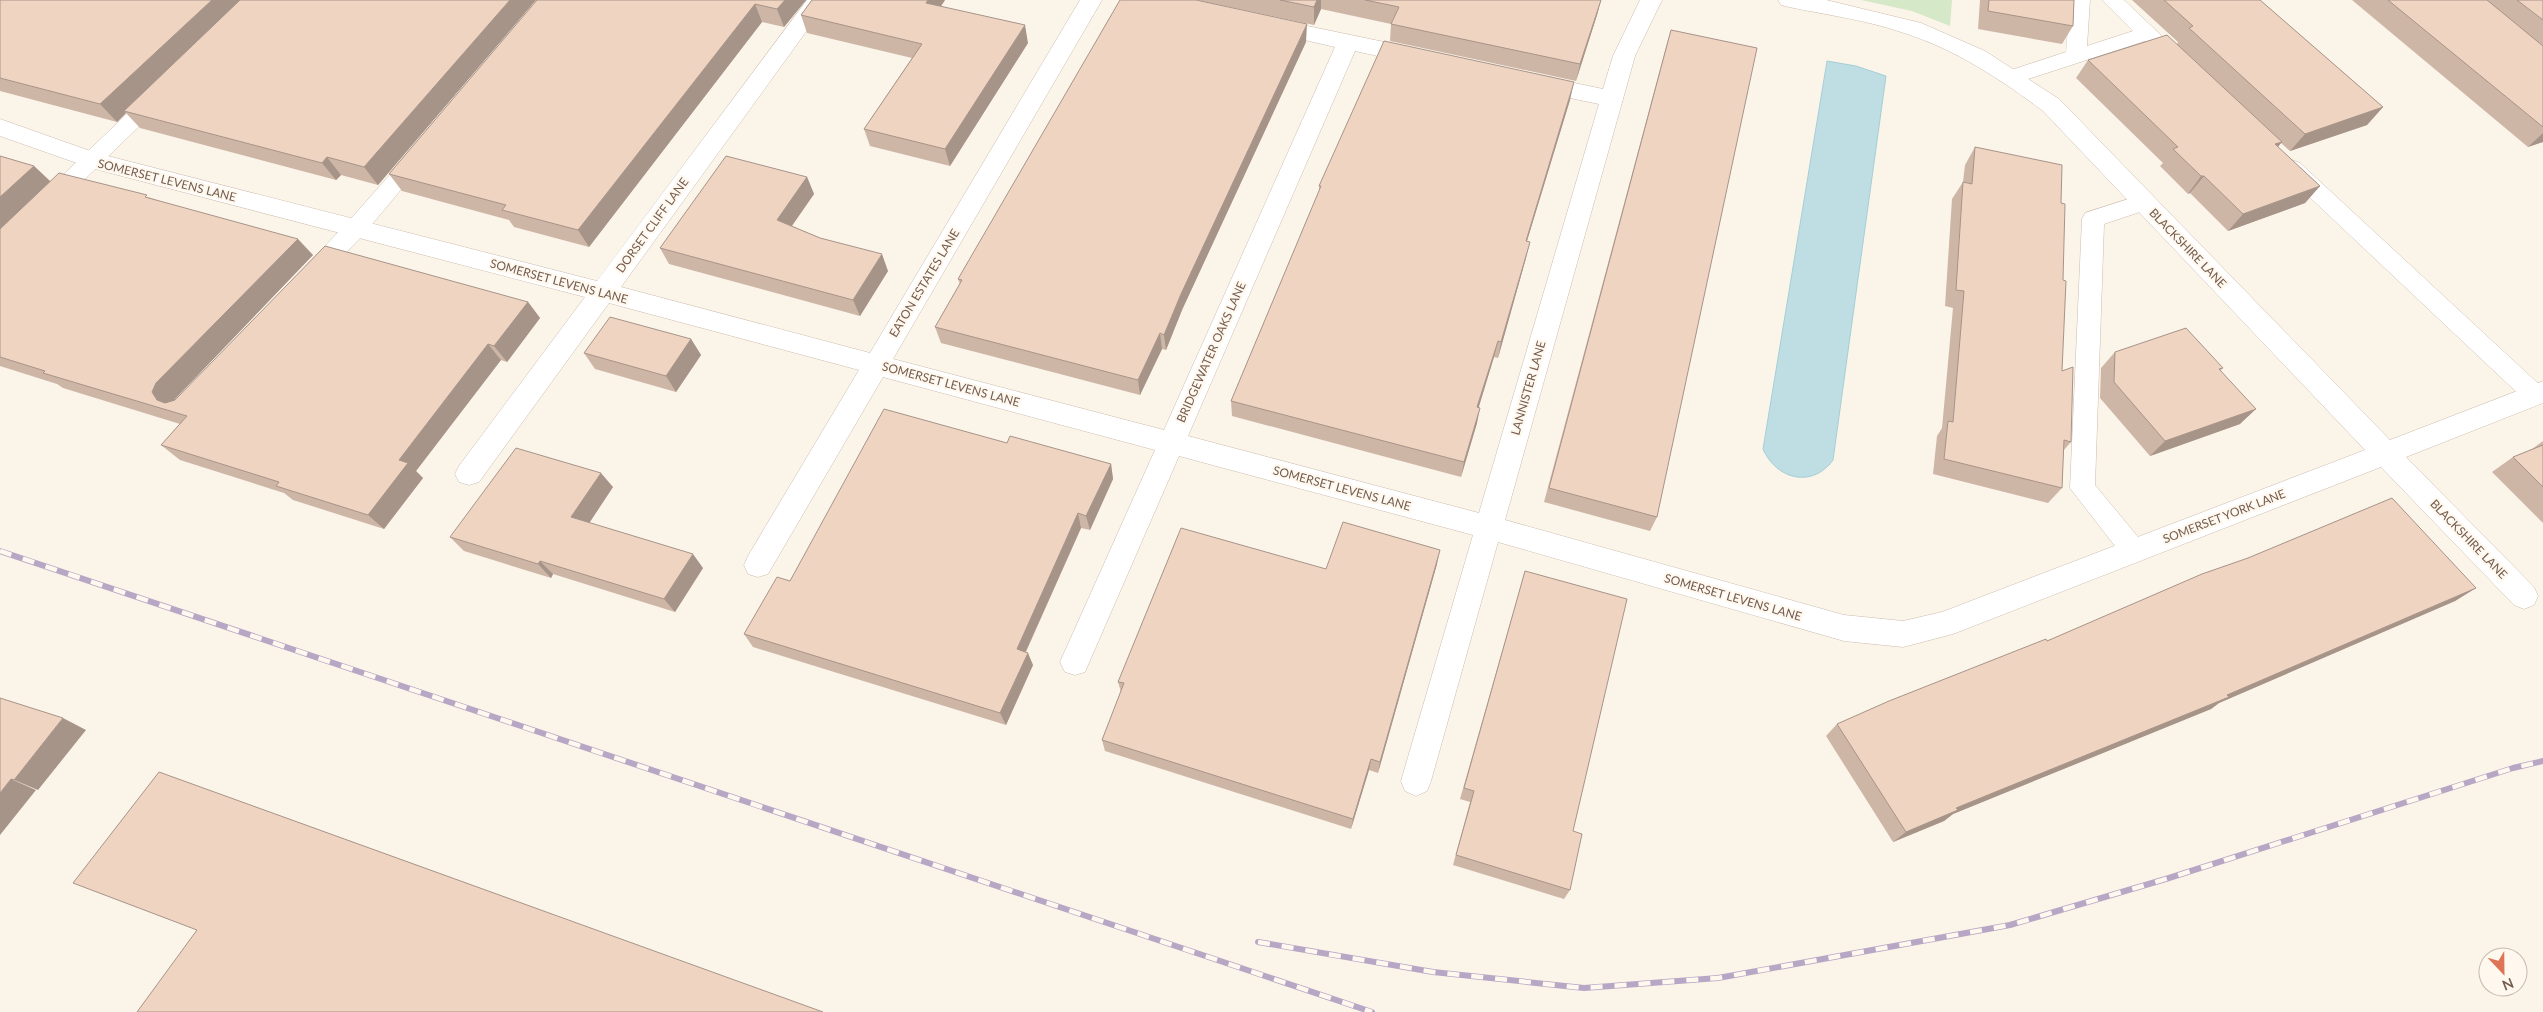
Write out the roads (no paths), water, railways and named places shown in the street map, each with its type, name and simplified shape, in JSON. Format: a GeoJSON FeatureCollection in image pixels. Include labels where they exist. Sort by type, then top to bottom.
{"type":"FeatureCollection","features":[{"type":"Feature","properties":{"kind":"street","name":"DORSET CLIFF LANE"},"geometry":{"type":"LineString","coordinates":[[469,474],[818,0]]}},
{"type":"Feature","properties":{"kind":"street","name":"EATON ESTATES LANE"},"geometry":{"type":"LineString","coordinates":[[758,565],[1091,0]]}},
{"type":"Feature","properties":{"kind":"street","name":"LANNISTER LANE"},"geometry":{"type":"LineString","coordinates":[[1416,781],[1624,56],[1651,0]]}},
{"type":"Feature","properties":{"kind":"street","name":"BLACKSHIRE LANE"},"geometry":{"type":"LineString","coordinates":[[1789,0],[1886,20],[1929,33],[1972,53],[2012,77],[2052,105],[2524,596]]}},
{"type":"Feature","properties":{"kind":"street"},"geometry":{"type":"LineString","coordinates":[[1252,21],[1436,61]]}},
{"type":"Feature","properties":{"kind":"street","name":"BRIDGEWATER OAKS LANE"},"geometry":{"type":"LineString","coordinates":[[1075,662],[1348,42]]}},
{"type":"Feature","properties":{"kind":"street"},"geometry":{"type":"LineString","coordinates":[[1514,78],[1612,99]]}},
{"type":"Feature","properties":{"kind":"street","name":"SOMERSET LEVENS LANE"},"geometry":{"type":"LineString","coordinates":[[0,127],[90,160],[603,292],[1171,442],[1488,527],[1844,628],[1903,634]]}},
{"type":"Feature","properties":{"kind":"street","name":"SOMERSET YORK LANE"},"geometry":{"type":"LineString","coordinates":[[1903,634],[1943,625],[2539,394]]}},
{"type":"Feature","properties":{"kind":"lane"},"geometry":{"type":"LineString","coordinates":[[2076,56],[2080,0]]}},
{"type":"Feature","properties":{"kind":"lane"},"geometry":{"type":"LineString","coordinates":[[2112,0],[2191,73]]}},
{"type":"Feature","properties":{"kind":"lane"},"geometry":{"type":"LineString","coordinates":[[2012,77],[2148,33]]}},
{"type":"Feature","properties":{"kind":"lane"},"geometry":{"type":"LineString","coordinates":[[0,248],[175,80]]}},
{"type":"Feature","properties":{"kind":"lane"},"geometry":{"type":"LineString","coordinates":[[301,285],[356,228],[427,145]]}},
{"type":"Feature","properties":{"kind":"lane"},"geometry":{"type":"LineString","coordinates":[[2277,154],[2539,394]]}},
{"type":"Feature","properties":{"kind":"lane"},"geometry":{"type":"LineString","coordinates":[[2134,551],[2082,488],[2093,219],[2144,202]]}},
{"type":"Feature","properties":{"kind":"water"},"geometry":{"type":"Polygon","coordinates":[[[1827,61],[1856,66],[1886,76],[1833,460],[1815,475],[1795,477],[1776,467],[1763,449],[1827,61]]]}},
{"type":"Feature","properties":{"kind":"railway"},"geometry":{"type":"LineString","coordinates":[[0,551],[1372,1012]]}},
{"type":"Feature","properties":{"kind":"railway"},"geometry":{"type":"LineString","coordinates":[[1258,942],[1433,972],[1584,988],[1718,978],[2010,925],[2169,878],[2513,768],[2543,761]]}}]}
